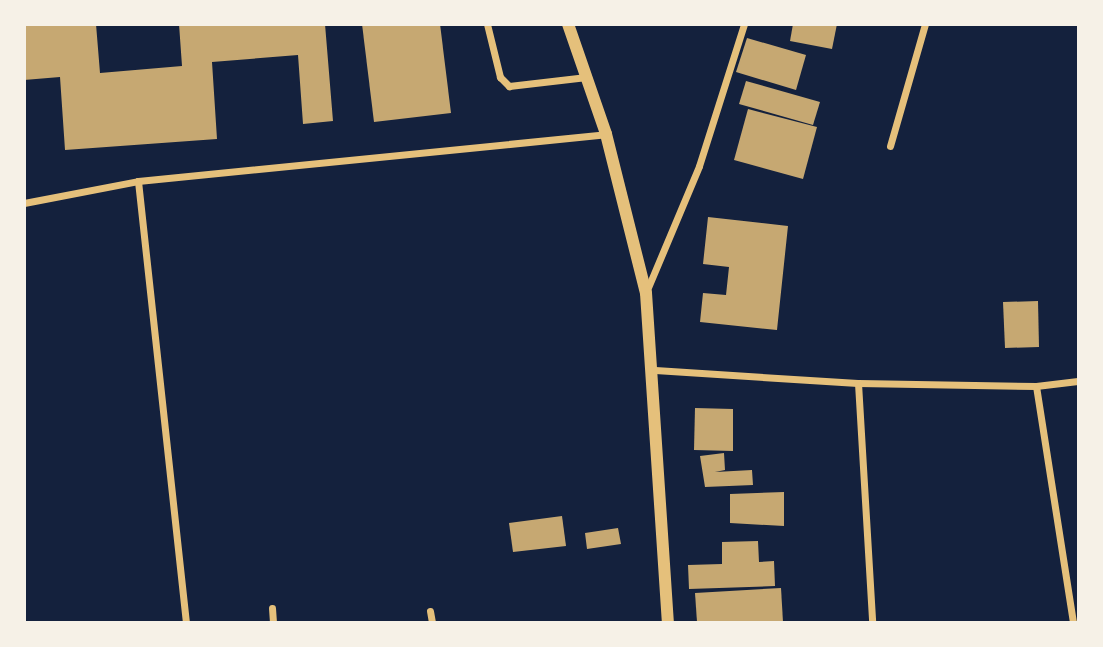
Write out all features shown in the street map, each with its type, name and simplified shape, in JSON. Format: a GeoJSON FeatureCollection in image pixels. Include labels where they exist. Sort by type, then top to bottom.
{"type":"FeatureCollection","features":[{"type":"Feature","properties":{"kind":"street"},"geometry":{"type":"LineString","coordinates":[[487,24],[500,77],[509,86],[586,77]]}},
{"type":"Feature","properties":{"kind":"street"},"geometry":{"type":"LineString","coordinates":[[568,24],[606,134],[646,293],[655,370],[668,622]]}},
{"type":"Feature","properties":{"kind":"street"},"geometry":{"type":"LineString","coordinates":[[646,293],[699,166],[744,24]]}},
{"type":"Feature","properties":{"kind":"street"},"geometry":{"type":"LineString","coordinates":[[890,146],[925,24]]}},
{"type":"Feature","properties":{"kind":"street"},"geometry":{"type":"LineString","coordinates":[[24,203],[138,181],[606,134]]}},
{"type":"Feature","properties":{"kind":"street"},"geometry":{"type":"LineString","coordinates":[[138,181],[186,622]]}},
{"type":"Feature","properties":{"kind":"street"},"geometry":{"type":"LineString","coordinates":[[655,370],[858,383],[1036,386],[1079,381]]}},
{"type":"Feature","properties":{"kind":"street"},"geometry":{"type":"LineString","coordinates":[[858,383],[872,622]]}},
{"type":"Feature","properties":{"kind":"street"},"geometry":{"type":"LineString","coordinates":[[1036,386],[1073,622]]}},
{"type":"Feature","properties":{"kind":"street"},"geometry":{"type":"LineString","coordinates":[[272,608],[273,622]]}},
{"type":"Feature","properties":{"kind":"street"},"geometry":{"type":"LineString","coordinates":[[430,611],[432,622]]}},
{"type":"Feature","properties":{"kind":"building"},"geometry":{"type":"Polygon","coordinates":[[[24,24],[96,24],[100,73],[182,66],[179,24],[325,24],[333,121],[303,124],[298,55],[212,62],[217,139],[65,150],[60,77],[24,80],[24,24]]]}},
{"type":"Feature","properties":{"kind":"building"},"geometry":{"type":"Polygon","coordinates":[[[362,24],[440,24],[451,113],[374,122],[362,24]]]}},
{"type":"Feature","properties":{"kind":"building"},"geometry":{"type":"Polygon","coordinates":[[[793,24],[837,24],[832,49],[790,41],[793,24]]]}},
{"type":"Feature","properties":{"kind":"building"},"geometry":{"type":"Polygon","coordinates":[[[747,38],[806,55],[796,90],[736,72],[747,38]]]}},
{"type":"Feature","properties":{"kind":"building"},"geometry":{"type":"Polygon","coordinates":[[[746,81],[820,102],[813,125],[739,104],[746,81]]]}},
{"type":"Feature","properties":{"kind":"building"},"geometry":{"type":"Polygon","coordinates":[[[748,109],[817,127],[803,179],[734,160],[748,109]]]}},
{"type":"Feature","properties":{"kind":"building"},"geometry":{"type":"Polygon","coordinates":[[[708,217],[788,226],[777,330],[700,322],[703,293],[726,295],[729,267],[703,264],[708,217]]]}},
{"type":"Feature","properties":{"kind":"building"},"geometry":{"type":"Polygon","coordinates":[[[1038,301],[1039,347],[1005,348],[1003,302],[1038,301]]]}},
{"type":"Feature","properties":{"kind":"building"},"geometry":{"type":"Polygon","coordinates":[[[695,408],[733,409],[733,451],[694,450],[695,408]]]}},
{"type":"Feature","properties":{"kind":"building"},"geometry":{"type":"Polygon","coordinates":[[[724,453],[725,470],[715,472],[752,470],[753,485],[705,487],[700,456],[724,453]]]}},
{"type":"Feature","properties":{"kind":"building"},"geometry":{"type":"Polygon","coordinates":[[[784,492],[784,526],[730,523],[730,494],[784,492]]]}},
{"type":"Feature","properties":{"kind":"building"},"geometry":{"type":"Polygon","coordinates":[[[562,516],[566,546],[513,552],[509,523],[562,516]]]}},
{"type":"Feature","properties":{"kind":"building"},"geometry":{"type":"Polygon","coordinates":[[[618,528],[621,544],[587,549],[585,533],[618,528]]]}},
{"type":"Feature","properties":{"kind":"building"},"geometry":{"type":"Polygon","coordinates":[[[758,541],[759,562],[774,561],[775,586],[689,589],[688,565],[722,564],[722,542],[758,541]]]}},
{"type":"Feature","properties":{"kind":"building"},"geometry":{"type":"Polygon","coordinates":[[[781,588],[783,622],[697,622],[695,593],[781,588]]]}}]}
